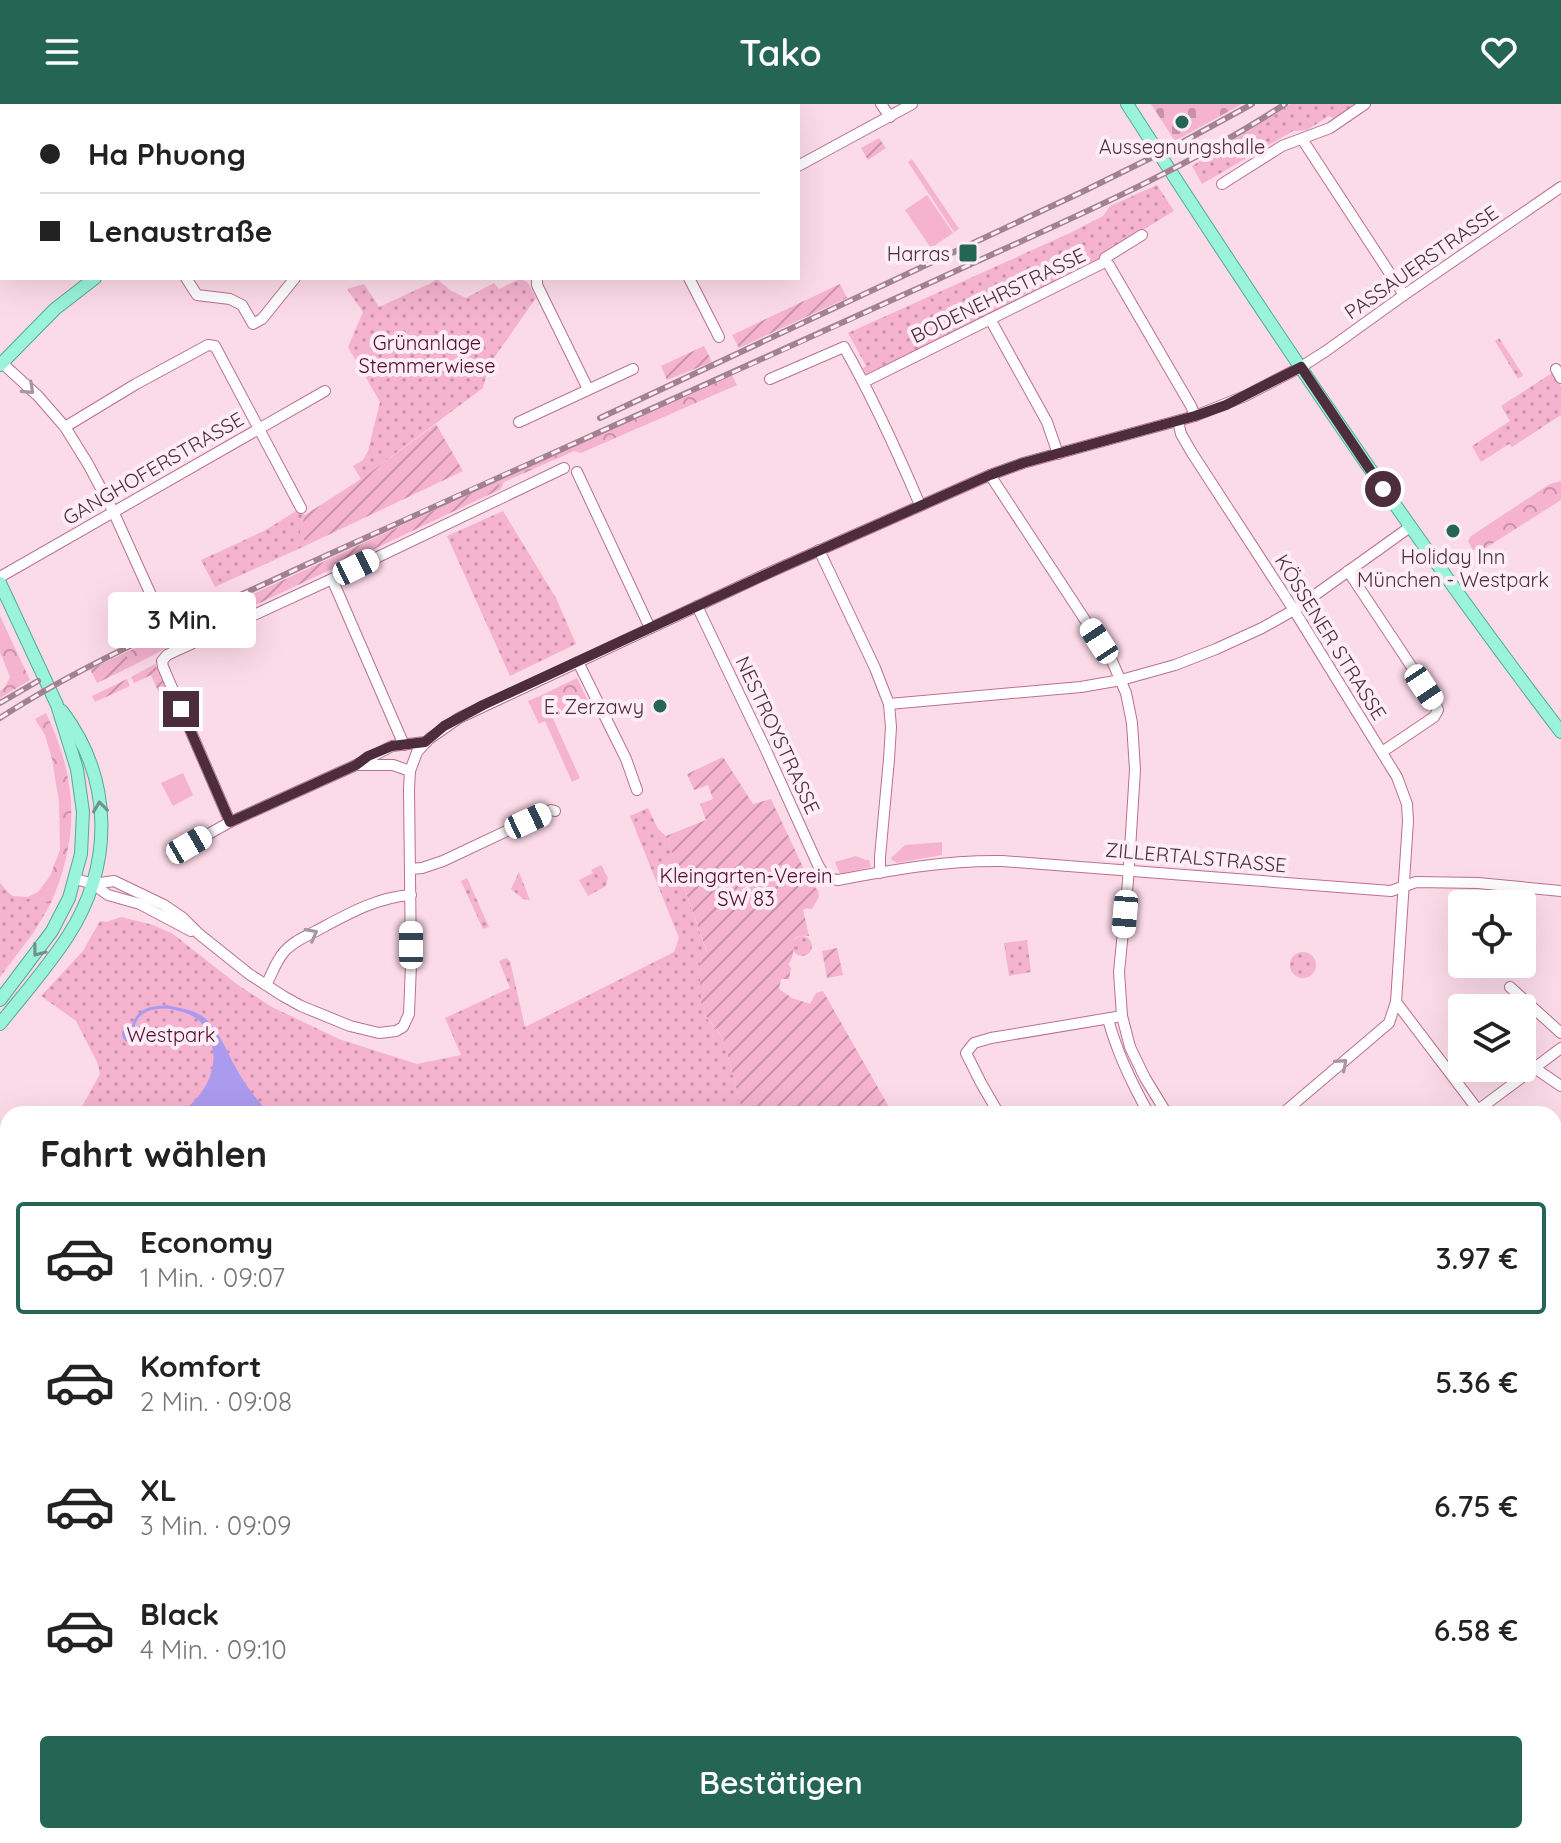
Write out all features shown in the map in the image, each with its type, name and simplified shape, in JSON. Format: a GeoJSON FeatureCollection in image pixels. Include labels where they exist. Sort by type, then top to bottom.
{"type":"FeatureCollection","features":[{"type":"Feature","properties":{"kind":"main road"},"geometry":{"type":"LineString","coordinates":[[1127,104],[1195,210],[1410,527],[1561,732]]}},
{"type":"Feature","properties":{"kind":"main road"},"geometry":{"type":"LineString","coordinates":[[1,364],[55,309],[92,280]]}},
{"type":"Feature","properties":{"kind":"main road"},"geometry":{"type":"LineString","coordinates":[[0,580],[57,705],[77,769],[82,798],[82,846],[69,898],[52,931],[0,1000]]}},
{"type":"Feature","properties":{"kind":"main road"},"geometry":{"type":"LineString","coordinates":[[0,1024],[51,960],[85,906],[93,884],[101,842],[102,810],[91,766],[72,724],[57,705]]}},
{"type":"Feature","properties":{"kind":"street"},"geometry":{"type":"LineString","coordinates":[[881,104],[890,117]]}},
{"type":"Feature","properties":{"kind":"street"},"geometry":{"type":"LineString","coordinates":[[800,165],[912,104]]}},
{"type":"Feature","properties":{"kind":"street"},"geometry":{"type":"LineString","coordinates":[[1222,184],[1282,146],[1330,128],[1365,104]]}},
{"type":"Feature","properties":{"kind":"street"},"geometry":{"type":"LineString","coordinates":[[1302,139],[1404,295]]}},
{"type":"Feature","properties":{"kind":"street","name":"PASSAUERSTRASSE"},"geometry":{"type":"LineString","coordinates":[[415,755],[444,726],[476,709],[920,505],[1023,463],[1226,405],[1301,367],[1561,187]]}},
{"type":"Feature","properties":{"kind":"street","name":"BODENEHRSTRASSE"},"geometry":{"type":"LineString","coordinates":[[864,382],[1105,262],[1105,258],[1142,235]]}},
{"type":"Feature","properties":{"kind":"street"},"geometry":{"type":"LineString","coordinates":[[1105,262],[1195,416]]}},
{"type":"Feature","properties":{"kind":"street"},"geometry":{"type":"LineString","coordinates":[[188,281],[197,295],[230,299],[242,305],[253,324],[262,319],[293,280]]}},
{"type":"Feature","properties":{"kind":"street"},"geometry":{"type":"LineString","coordinates":[[537,280],[588,389]]}},
{"type":"Feature","properties":{"kind":"street"},"geometry":{"type":"LineString","coordinates":[[690,280],[719,337]]}},
{"type":"Feature","properties":{"kind":"street"},"geometry":{"type":"LineString","coordinates":[[990,319],[1047,422],[1058,454]]}},
{"type":"Feature","properties":{"kind":"street"},"geometry":{"type":"LineString","coordinates":[[65,427],[196,351],[208,345],[215,346],[301,508]]}},
{"type":"Feature","properties":{"kind":"street"},"geometry":{"type":"LineString","coordinates":[[770,379],[844,347],[864,382],[920,505]]}},
{"type":"Feature","properties":{"kind":"street"},"geometry":{"type":"LineString","coordinates":[[1,364],[38,396],[65,427],[113,511],[156,606]]}},
{"type":"Feature","properties":{"kind":"street"},"geometry":{"type":"LineString","coordinates":[[519,422],[633,369]]}},
{"type":"Feature","properties":{"kind":"street","name":"GANGHOFERSTRASSE"},"geometry":{"type":"LineString","coordinates":[[0,580],[113,511],[325,391]]}},
{"type":"Feature","properties":{"kind":"street","name":"KÖSSENER STRASSE"},"geometry":{"type":"LineString","coordinates":[[1178,421],[1181,434],[1192,453],[1397,777],[1407,804],[1408,821],[1396,1002]]}},
{"type":"Feature","properties":{"kind":"street"},"geometry":{"type":"LineString","coordinates":[[230,822],[163,667],[162,661],[167,655],[564,468]]}},
{"type":"Feature","properties":{"kind":"street"},"geometry":{"type":"LineString","coordinates":[[577,472],[650,628]]}},
{"type":"Feature","properties":{"kind":"street"},"geometry":{"type":"LineString","coordinates":[[990,475],[1112,661],[1126,693],[1135,748],[1135,770],[1119,972],[1122,1016],[1130,1047],[1162,1106]]}},
{"type":"Feature","properties":{"kind":"street"},"geometry":{"type":"LineString","coordinates":[[889,704],[1081,687],[1175,665],[1262,628],[1294,610],[1410,527]]}},
{"type":"Feature","properties":{"kind":"street"},"geometry":{"type":"LineString","coordinates":[[819,550],[889,704],[891,727],[880,873]]}},
{"type":"Feature","properties":{"kind":"street"},"geometry":{"type":"LineString","coordinates":[[1348,571],[1438,710],[1434,717],[1382,752]]}},
{"type":"Feature","properties":{"kind":"street"},"geometry":{"type":"LineString","coordinates":[[76,879],[93,884],[108,895],[140,904],[199,934],[266,985],[301,1006],[350,1026],[387,1033],[403,1027],[409,1014],[410,771],[415,755],[402,743],[332,579]]}},
{"type":"Feature","properties":{"kind":"street","name":"NESTROYSTRASSE"},"geometry":{"type":"LineString","coordinates":[[697,606],[818,865],[827,877]]}},
{"type":"Feature","properties":{"kind":"street"},"geometry":{"type":"LineString","coordinates":[[578,662],[626,759],[637,790]]}},
{"type":"Feature","properties":{"kind":"street"},"geometry":{"type":"LineString","coordinates":[[173,854],[230,822],[356,765],[368,756],[402,743],[425,742]]}},
{"type":"Feature","properties":{"kind":"street"},"geometry":{"type":"LineString","coordinates":[[356,765],[393,765],[410,771]]}},
{"type":"Feature","properties":{"kind":"street"},"geometry":{"type":"LineString","coordinates":[[410,869],[443,861],[551,810],[555,811]]}},
{"type":"Feature","properties":{"kind":"street","name":"ZILLERTALSTRASSE"},"geometry":{"type":"LineString","coordinates":[[827,877],[838,880],[979,861],[1056,864],[1391,891],[1416,882],[1455,882],[1561,891]]}},
{"type":"Feature","properties":{"kind":"street"},"geometry":{"type":"LineString","coordinates":[[266,985],[283,953],[295,942],[372,904],[411,895]]}},
{"type":"Feature","properties":{"kind":"street"},"geometry":{"type":"LineString","coordinates":[[1510,987],[1561,1033]]}},
{"type":"Feature","properties":{"kind":"street"},"geometry":{"type":"LineString","coordinates":[[1396,1002],[1475,1106]]}},
{"type":"Feature","properties":{"kind":"street"},"geometry":{"type":"LineString","coordinates":[[1291,1106],[1389,1023],[1396,1002]]}},
{"type":"Feature","properties":{"kind":"street"},"geometry":{"type":"LineString","coordinates":[[994,1106],[966,1053],[974,1043],[1122,1016]]}},
{"type":"Feature","properties":{"kind":"street"},"geometry":{"type":"LineString","coordinates":[[1108,1019],[1127,1072],[1145,1106]]}},
{"type":"Feature","properties":{"kind":"street"},"geometry":{"type":"LineString","coordinates":[[1561,1048],[1536,1069],[1561,1086]]}},
{"type":"Feature","properties":{"kind":"street"},"geometry":{"type":"LineString","coordinates":[[1488,1106],[1519,1082]]}},
{"type":"Feature","properties":{"kind":"green space"},"geometry":{"type":"Polygon","coordinates":[[[1151,104],[1242,104],[1175,141],[1151,104]]]}},
{"type":"Feature","properties":{"kind":"green space"},"geometry":{"type":"Polygon","coordinates":[[[1290,104],[1356,104],[1334,119],[1329,116],[1307,130],[1293,131],[1202,184],[1192,166],[1290,104]]]}},
{"type":"Feature","properties":{"kind":"green space"},"geometry":{"type":"Polygon","coordinates":[[[879,138],[886,148],[868,160],[861,148],[879,138]]]}},
{"type":"Feature","properties":{"kind":"green space"},"geometry":{"type":"Polygon","coordinates":[[[912,159],[959,229],[954,232],[908,162],[912,159]]]}},
{"type":"Feature","properties":{"kind":"green space"},"geometry":{"type":"Polygon","coordinates":[[[1157,185],[1174,211],[1141,234],[1095,262],[868,378],[863,368],[866,366],[848,333],[1070,233],[1103,216],[1110,206],[1157,185]]]}},
{"type":"Feature","properties":{"kind":"green space"},"geometry":{"type":"Polygon","coordinates":[[[927,195],[953,233],[931,248],[905,210],[927,195]]]}},
{"type":"Feature","properties":{"kind":"green space","name":"Grünanlage Stemmerwiese"},"geometry":{"type":"Polygon","coordinates":[[[438,280],[466,298],[494,283],[499,289],[524,280],[536,298],[489,365],[483,388],[361,479],[353,466],[363,460],[368,451],[380,402],[348,347],[363,312],[347,289],[364,284],[379,307],[438,280]]]}},
{"type":"Feature","properties":{"kind":"green space"},"geometry":{"type":"Polygon","coordinates":[[[840,284],[847,298],[739,348],[732,335],[840,284]]]}},
{"type":"Feature","properties":{"kind":"green space"},"geometry":{"type":"Polygon","coordinates":[[[1499,338],[1523,375],[1518,379],[1495,341],[1499,338]]]}},
{"type":"Feature","properties":{"kind":"green space"},"geometry":{"type":"Polygon","coordinates":[[[704,346],[712,362],[667,380],[661,366],[704,346]]]}},
{"type":"Feature","properties":{"kind":"green space"},"geometry":{"type":"Polygon","coordinates":[[[1552,373],[1561,386],[1561,415],[1512,447],[1509,444],[1481,462],[1472,446],[1510,421],[1501,406],[1552,373]]]}},
{"type":"Feature","properties":{"kind":"green space"},"geometry":{"type":"Polygon","coordinates":[[[732,375],[737,385],[581,453],[574,451],[504,482],[501,489],[498,481],[732,375]]]}},
{"type":"Feature","properties":{"kind":"green space"},"geometry":{"type":"Polygon","coordinates":[[[436,424],[463,471],[307,545],[300,532],[305,515],[436,424]]]}},
{"type":"Feature","properties":{"kind":"green space"},"geometry":{"type":"Polygon","coordinates":[[[498,481],[501,489],[194,634],[190,623],[498,481]]]}},
{"type":"Feature","properties":{"kind":"green space"},"geometry":{"type":"Polygon","coordinates":[[[1561,481],[1561,500],[1484,549],[1473,550],[1468,541],[1471,536],[1550,484],[1561,481]]]}},
{"type":"Feature","properties":{"kind":"green space"},"geometry":{"type":"Polygon","coordinates":[[[296,511],[305,515],[300,532],[307,545],[215,587],[201,560],[264,531],[296,511]]]}},
{"type":"Feature","properties":{"kind":"green space"},"geometry":{"type":"Polygon","coordinates":[[[503,511],[556,598],[576,644],[510,676],[447,536],[503,511]]]}},
{"type":"Feature","properties":{"kind":"green space"},"geometry":{"type":"Polygon","coordinates":[[[0,616],[30,680],[0,698],[0,691],[10,677],[0,652],[0,616]]]}},
{"type":"Feature","properties":{"kind":"green space"},"geometry":{"type":"Polygon","coordinates":[[[190,623],[194,634],[132,666],[125,653],[190,623]]]}},
{"type":"Feature","properties":{"kind":"green space"},"geometry":{"type":"Polygon","coordinates":[[[125,653],[132,666],[97,683],[90,669],[125,653]]]}},
{"type":"Feature","properties":{"kind":"green space"},"geometry":{"type":"Polygon","coordinates":[[[155,664],[183,726],[175,730],[151,675],[134,683],[131,677],[155,664]]]}},
{"type":"Feature","properties":{"kind":"green space"},"geometry":{"type":"Polygon","coordinates":[[[577,678],[588,701],[552,718],[542,695],[577,678]]]}},
{"type":"Feature","properties":{"kind":"green space"},"geometry":{"type":"Polygon","coordinates":[[[127,679],[130,686],[95,702],[92,696],[127,679]]]}},
{"type":"Feature","properties":{"kind":"green space"},"geometry":{"type":"Polygon","coordinates":[[[542,695],[580,778],[572,782],[545,721],[539,724],[528,701],[542,695]]]}},
{"type":"Feature","properties":{"kind":"green space"},"geometry":{"type":"Polygon","coordinates":[[[46,713],[57,738],[69,785],[71,809],[67,856],[50,905],[0,918],[0,883],[11,896],[28,897],[38,892],[50,876],[60,850],[59,802],[52,759],[45,735],[35,719],[46,713]]]}},
{"type":"Feature","properties":{"kind":"green space","name":"Kleingarten-Verein SW 83"},"geometry":{"type":"Polygon","coordinates":[[[723,757],[753,804],[771,799],[819,897],[812,909],[803,910],[809,936],[794,940],[792,959],[788,964],[791,968],[789,979],[781,979],[779,989],[792,998],[810,1004],[816,993],[823,991],[888,1106],[741,1106],[724,1039],[702,1011],[699,966],[707,952],[666,836],[706,820],[700,804],[713,799],[708,785],[694,790],[687,774],[723,757]]]}},
{"type":"Feature","properties":{"kind":"green space"},"geometry":{"type":"Polygon","coordinates":[[[183,773],[193,795],[173,806],[161,783],[183,773]]]}},
{"type":"Feature","properties":{"kind":"green space","name":"Westpark"},"geometry":{"type":"Polygon","coordinates":[[[648,808],[658,829],[666,836],[707,953],[699,966],[705,1016],[724,1039],[741,1106],[82,1106],[100,1074],[98,1064],[76,1021],[41,996],[83,951],[100,921],[121,917],[173,934],[238,985],[272,1007],[339,1039],[417,1064],[461,1055],[445,1018],[510,988],[499,961],[506,958],[510,961],[525,1027],[674,952],[679,938],[630,816],[648,808]]]}},
{"type":"Feature","properties":{"kind":"green space"},"geometry":{"type":"Polygon","coordinates":[[[942,842],[942,855],[897,863],[891,858],[905,845],[942,842]]]}},
{"type":"Feature","properties":{"kind":"green space"},"geometry":{"type":"Polygon","coordinates":[[[856,856],[869,860],[871,867],[840,874],[835,862],[856,856]]]}},
{"type":"Feature","properties":{"kind":"green space"},"geometry":{"type":"Polygon","coordinates":[[[601,865],[608,878],[606,886],[588,896],[579,880],[601,865]]]}},
{"type":"Feature","properties":{"kind":"green space"},"geometry":{"type":"Polygon","coordinates":[[[519,872],[530,900],[523,899],[511,889],[519,872]]]}},
{"type":"Feature","properties":{"kind":"green space"},"geometry":{"type":"Polygon","coordinates":[[[467,878],[489,927],[483,929],[461,881],[467,878]]]}},
{"type":"Feature","properties":{"kind":"green space"},"geometry":{"type":"Polygon","coordinates":[[[0,883],[15,897],[35,897],[50,905],[0,977],[0,883]]]}},
{"type":"Feature","properties":{"kind":"green space"},"geometry":{"type":"Polygon","coordinates":[[[802,936],[809,939],[812,946],[809,953],[802,956],[795,953],[792,946],[795,939],[802,936]]]}},
{"type":"Feature","properties":{"kind":"green space"},"geometry":{"type":"Polygon","coordinates":[[[1027,940],[1031,972],[1009,976],[1004,943],[1027,940]]]}},
{"type":"Feature","properties":{"kind":"green space"},"geometry":{"type":"Polygon","coordinates":[[[837,948],[843,975],[827,978],[822,951],[837,948]]]}},
{"type":"Feature","properties":{"kind":"green space"},"geometry":{"type":"Polygon","coordinates":[[[1303,952],[1312,956],[1316,965],[1312,974],[1303,978],[1294,974],[1290,965],[1294,956],[1303,952]]]}},
{"type":"Feature","properties":{"kind":"shaded area"},"geometry":{"type":"Polygon","coordinates":[[[166,1005],[194,1012],[208,1021],[262,1106],[189,1106],[208,1081],[212,1071],[213,1049],[209,1035],[198,1020],[165,1008],[166,1005]]]}},
{"type":"Feature","properties":{"kind":"shaded area"},"geometry":{"type":"Polygon","coordinates":[[[131,1025],[140,1034],[131,1043],[122,1034],[131,1025]]]}},
{"type":"Feature","properties":{"kind":"waterway"},"geometry":{"type":"LineString","coordinates":[[133,1027],[138,1017],[146,1011],[167,1007]]}},
{"type":"Feature","properties":{"kind":"railway"},"geometry":{"type":"LineString","coordinates":[[600,418],[1084,191],[1252,104]]}},
{"type":"Feature","properties":{"kind":"railway"},"geometry":{"type":"LineString","coordinates":[[0,718],[72,675],[186,620],[1113,199],[1200,154],[1285,104]]}},
{"type":"Feature","properties":{"kind":"railway"},"geometry":{"type":"LineString","coordinates":[[0,703],[38,681]]}},
{"type":"Feature","properties":{"kind":"place","name":"Aussegnungshalle"},"geometry":{"type":"Point","coordinates":[1182,122]}},
{"type":"Feature","properties":{"kind":"place","name":"Harras"},"geometry":{"type":"Point","coordinates":[968,253]}},
{"type":"Feature","properties":{"kind":"place","name":"Holiday Inn München - Westpark"},"geometry":{"type":"Point","coordinates":[1453,531]}},
{"type":"Feature","properties":{"kind":"place","name":"E. Zerzawy"},"geometry":{"type":"Point","coordinates":[660,706]}},
{"type":"Feature","properties":{"kind":"route"},"geometry":{"type":"LineString","coordinates":[[181,709],[230,822],[392,746],[425,742],[444,726],[483,705],[990,475],[1023,463],[1195,416],[1226,405],[1301,367],[1383,489]]}}]}
